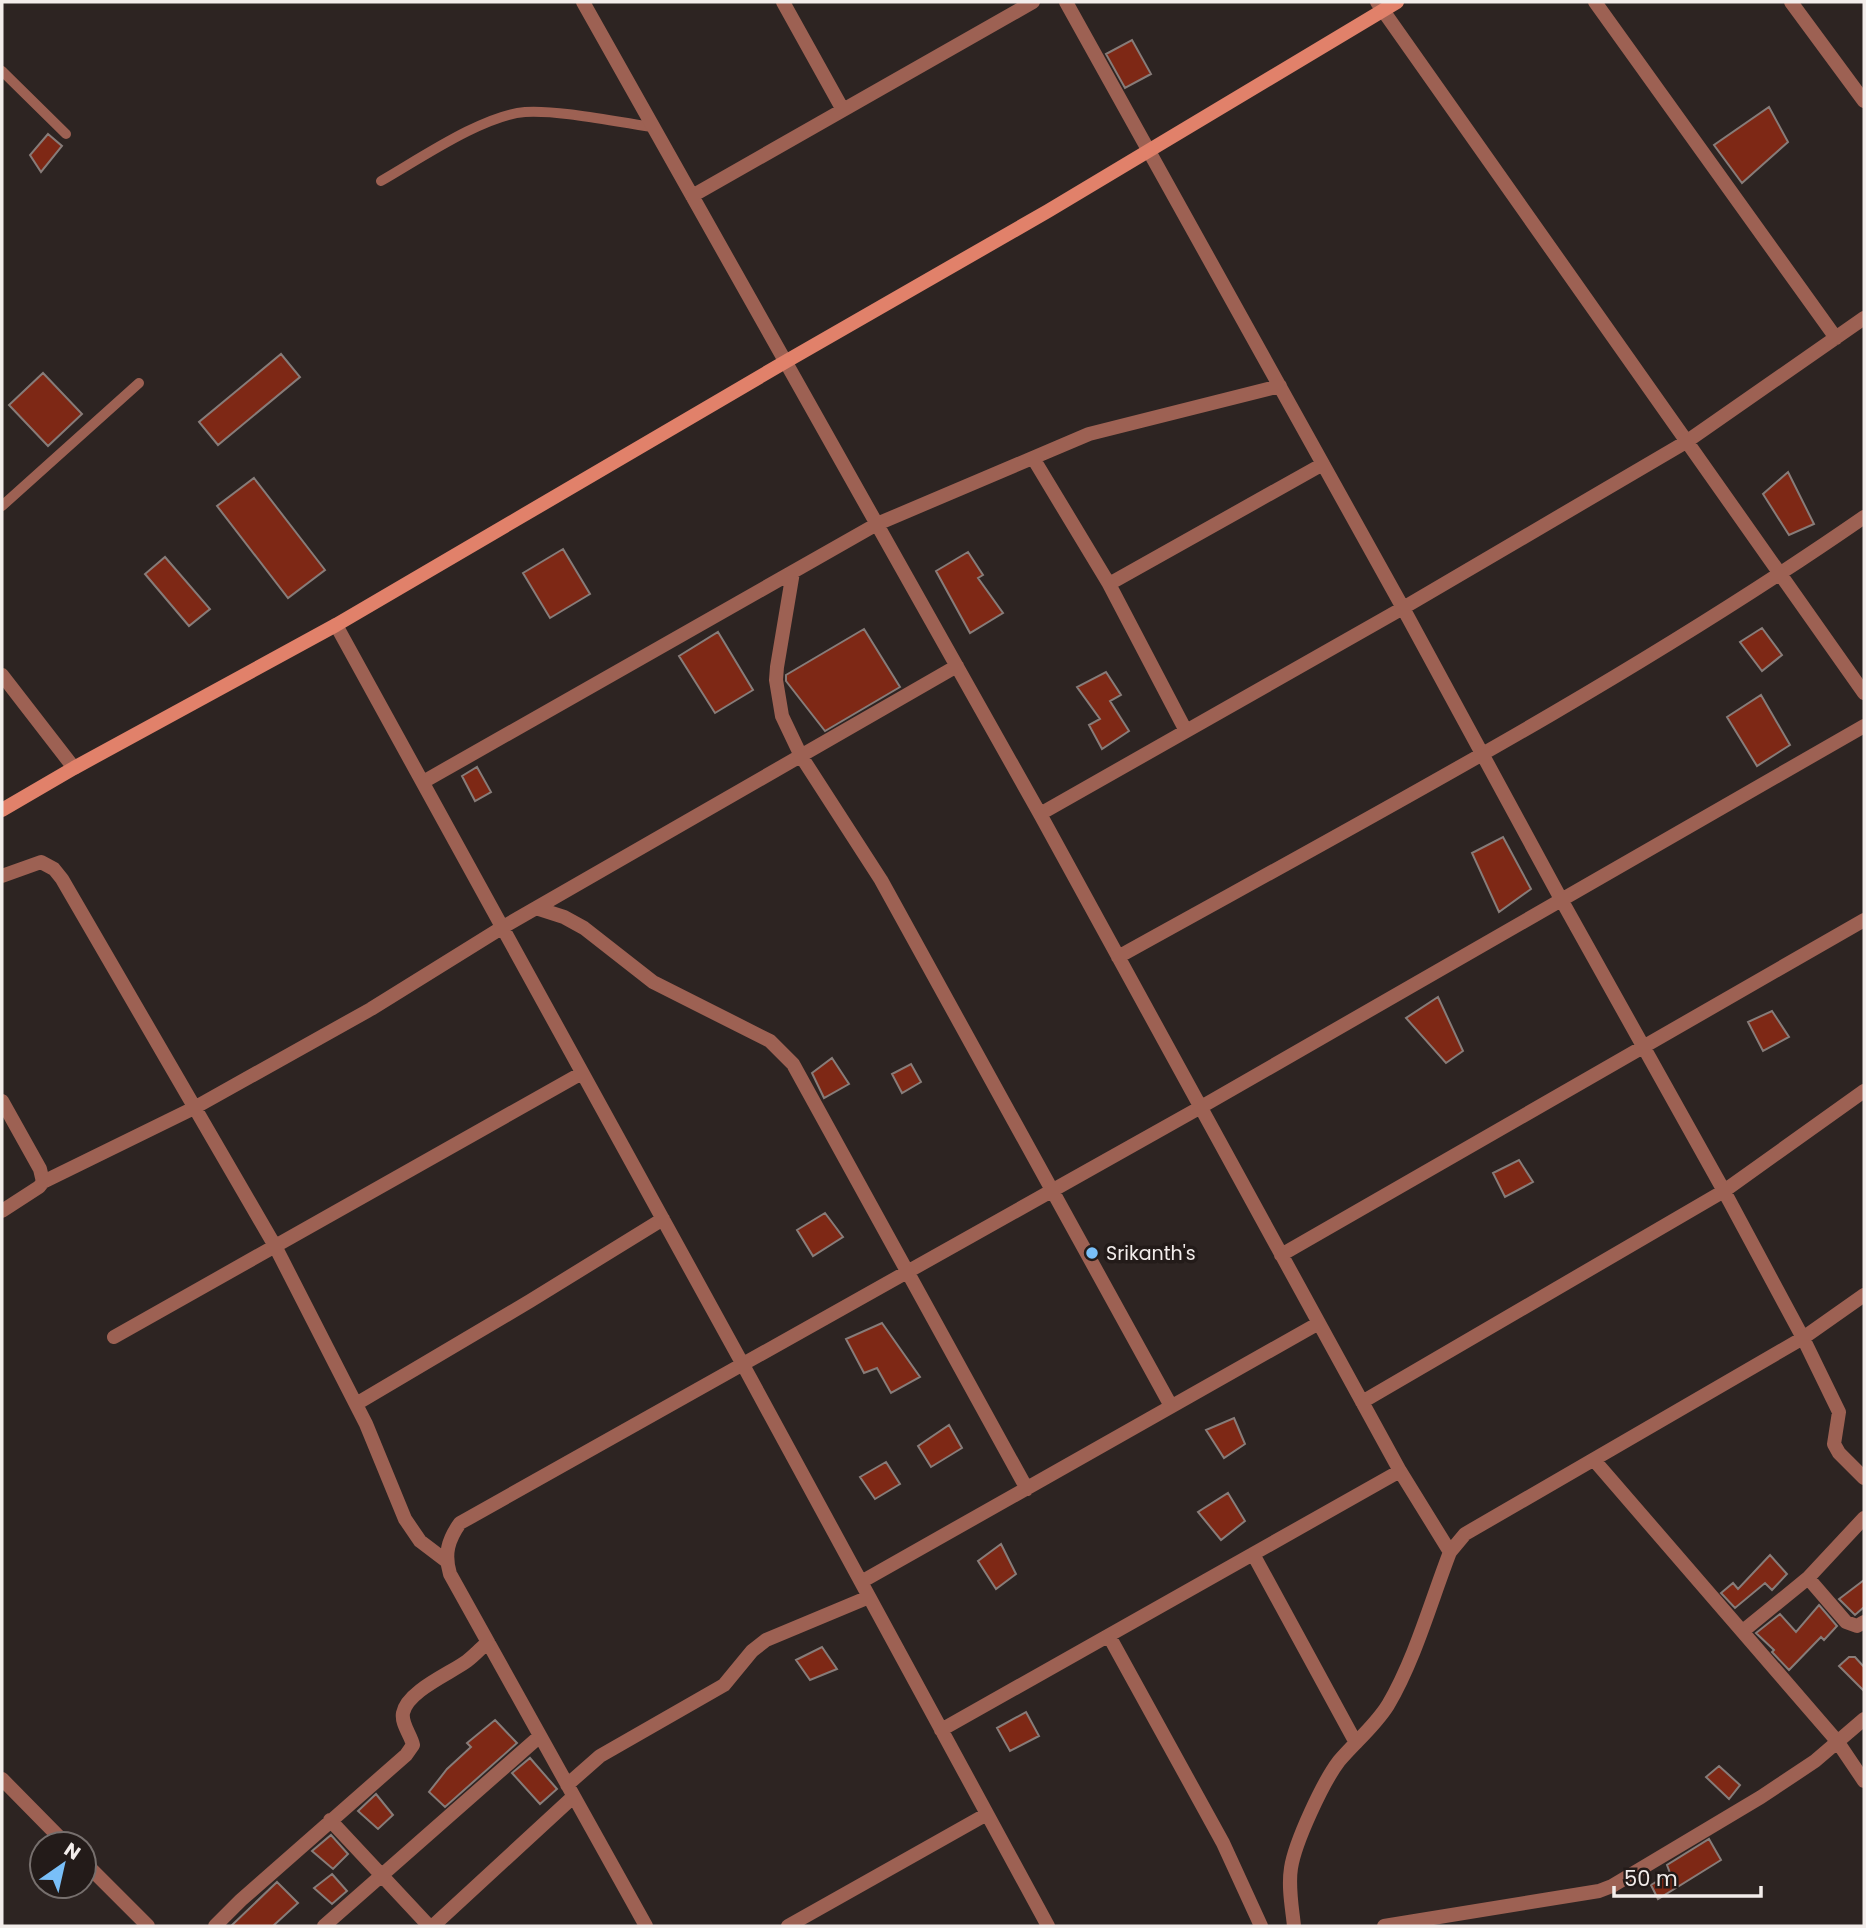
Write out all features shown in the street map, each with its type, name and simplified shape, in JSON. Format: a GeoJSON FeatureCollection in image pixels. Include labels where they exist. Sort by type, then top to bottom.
{"type":"FeatureCollection","features":[{"type":"Feature","properties":{"kind":"main road"},"geometry":{"type":"LineString","coordinates":[[2,810],[336,625],[1150,151],[1380,6],[1397,2]]}},
{"type":"Feature","properties":{"kind":"street"},"geometry":{"type":"LineString","coordinates":[[583,2],[1040,814],[1400,1471],[1450,1552]]}},
{"type":"Feature","properties":{"kind":"street"},"geometry":{"type":"LineString","coordinates":[[783,2],[843,110]]}},
{"type":"Feature","properties":{"kind":"street"},"geometry":{"type":"LineString","coordinates":[[692,196],[1033,2]]}},
{"type":"Feature","properties":{"kind":"street"},"geometry":{"type":"LineString","coordinates":[[1066,2],[1724,1191],[1839,1412],[1834,1444],[1839,1453],[1864,1478]]}},
{"type":"Feature","properties":{"kind":"street"},"geometry":{"type":"LineString","coordinates":[[1595,2],[1836,338]]}},
{"type":"Feature","properties":{"kind":"street"},"geometry":{"type":"LineString","coordinates":[[1791,2],[1864,101]]}},
{"type":"Feature","properties":{"kind":"street"},"geometry":{"type":"LineString","coordinates":[[1380,6],[1864,693]]}},
{"type":"Feature","properties":{"kind":"street"},"geometry":{"type":"LineString","coordinates":[[1040,814],[1403,608],[1686,442],[1864,318]]}},
{"type":"Feature","properties":{"kind":"street"},"geometry":{"type":"LineString","coordinates":[[423,782],[877,524],[1104,430],[1280,386]]}},
{"type":"Feature","properties":{"kind":"street"},"geometry":{"type":"LineString","coordinates":[[1033,458],[1108,584],[1186,731]]}},
{"type":"Feature","properties":{"kind":"street"},"geometry":{"type":"LineString","coordinates":[[1108,584],[1323,464]]}},
{"type":"Feature","properties":{"kind":"street"},"geometry":{"type":"LineString","coordinates":[[1118,957],[1482,755],[1781,575],[1864,517]]}},
{"type":"Feature","properties":{"kind":"street"},"geometry":{"type":"LineString","coordinates":[[793,572],[776,680],[782,716],[801,756],[881,880],[1171,1406]]}},
{"type":"Feature","properties":{"kind":"street"},"geometry":{"type":"LineString","coordinates":[[336,625],[1048,1926]]}},
{"type":"Feature","properties":{"kind":"street"},"geometry":{"type":"LineString","coordinates":[[2,1211],[43,1182],[194,1108],[370,1009],[503,927],[957,666]]}},
{"type":"Feature","properties":{"kind":"street"},"geometry":{"type":"LineString","coordinates":[[2,675],[74,768]]}},
{"type":"Feature","properties":{"kind":"street"},"geometry":{"type":"LineString","coordinates":[[646,1926],[450,1574],[446,1560],[450,1538],[460,1523],[1201,1107],[1864,726]]}},
{"type":"Feature","properties":{"kind":"street"},"geometry":{"type":"LineString","coordinates":[[2,876],[41,862],[54,869],[62,879],[275,1246],[366,1424],[405,1519],[420,1541],[446,1560]]}},
{"type":"Feature","properties":{"kind":"street"},"geometry":{"type":"LineString","coordinates":[[536,908],[575,922],[653,982],[778,1046],[793,1064],[1027,1489]]}},
{"type":"Feature","properties":{"kind":"street"},"geometry":{"type":"LineString","coordinates":[[1281,1255],[1864,920]]}},
{"type":"Feature","properties":{"kind":"street"},"geometry":{"type":"LineString","coordinates":[[114,1337],[582,1073]]}},
{"type":"Feature","properties":{"kind":"street"},"geometry":{"type":"LineString","coordinates":[[1362,1402],[1724,1191],[1864,1091]]}},
{"type":"Feature","properties":{"kind":"street"},"geometry":{"type":"LineString","coordinates":[[2,1101],[40,1169],[43,1182]]}},
{"type":"Feature","properties":{"kind":"street"},"geometry":{"type":"LineString","coordinates":[[356,1404],[663,1219]]}},
{"type":"Feature","properties":{"kind":"street"},"geometry":{"type":"LineString","coordinates":[[1294,1926],[1290,1887],[1296,1847],[1336,1765],[1388,1704],[1417,1640],[1450,1552],[1465,1534],[1803,1339],[1864,1295]]}},
{"type":"Feature","properties":{"kind":"street"},"geometry":{"type":"LineString","coordinates":[[861,1583],[1319,1323]]}},
{"type":"Feature","properties":{"kind":"street"},"geometry":{"type":"LineString","coordinates":[[1594,1460],[1837,1741],[1864,1781]]}},
{"type":"Feature","properties":{"kind":"street"},"geometry":{"type":"LineString","coordinates":[[941,1730],[1400,1471]]}},
{"type":"Feature","properties":{"kind":"street"},"geometry":{"type":"LineString","coordinates":[[1743,1631],[1808,1577],[1864,1518]]}},
{"type":"Feature","properties":{"kind":"street"},"geometry":{"type":"LineString","coordinates":[[1253,1554],[1356,1743]]}},
{"type":"Feature","properties":{"kind":"street"},"geometry":{"type":"LineString","coordinates":[[1808,1577],[1846,1622],[1857,1626],[1864,1622]]}},
{"type":"Feature","properties":{"kind":"street"},"geometry":{"type":"LineString","coordinates":[[330,1821],[431,1926],[570,1791],[600,1756],[724,1685],[752,1651],[766,1640],[869,1597]]}},
{"type":"Feature","properties":{"kind":"street"},"geometry":{"type":"LineString","coordinates":[[1109,1636],[1223,1843],[1261,1926]]}},
{"type":"Feature","properties":{"kind":"street"},"geometry":{"type":"LineString","coordinates":[[215,1926],[240,1899],[411,1749],[412,1741],[403,1714],[410,1701],[420,1691],[466,1662],[488,1642]]}},
{"type":"Feature","properties":{"kind":"street"},"geometry":{"type":"LineString","coordinates":[[1384,1926],[1599,1891],[1612,1886],[1761,1797],[1815,1761],[1864,1719]]}},
{"type":"Feature","properties":{"kind":"street"},"geometry":{"type":"LineString","coordinates":[[324,1926],[540,1736]]}},
{"type":"Feature","properties":{"kind":"street"},"geometry":{"type":"LineString","coordinates":[[2,1779],[52,1830]]}},
{"type":"Feature","properties":{"kind":"street"},"geometry":{"type":"LineString","coordinates":[[788,1926],[987,1814]]}},
{"type":"Feature","properties":{"kind":"street"},"geometry":{"type":"LineString","coordinates":[[98,1876],[148,1926]]}},
{"type":"Feature","properties":{"kind":"lane"},"geometry":{"type":"LineString","coordinates":[[2,71],[66,134]]}},
{"type":"Feature","properties":{"kind":"lane"},"geometry":{"type":"LineString","coordinates":[[380,181],[469,131],[502,117],[524,112],[653,127]]}},
{"type":"Feature","properties":{"kind":"lane"},"geometry":{"type":"LineString","coordinates":[[2,506],[139,383]]}},
{"type":"Feature","properties":{"kind":"building"},"geometry":{"type":"Polygon","coordinates":[[[1132,40],[1151,74],[1125,88],[1106,54],[1132,40]]]}},
{"type":"Feature","properties":{"kind":"building"},"geometry":{"type":"Polygon","coordinates":[[[1769,107],[1788,142],[1742,183],[1714,145],[1769,107]]]}},
{"type":"Feature","properties":{"kind":"building"},"geometry":{"type":"Polygon","coordinates":[[[48,134],[62,146],[41,172],[30,155],[48,134]]]}},
{"type":"Feature","properties":{"kind":"building"},"geometry":{"type":"Polygon","coordinates":[[[281,354],[300,377],[218,445],[199,422],[281,354]]]}},
{"type":"Feature","properties":{"kind":"building"},"geometry":{"type":"Polygon","coordinates":[[[43,373],[82,414],[48,446],[9,405],[43,373]]]}},
{"type":"Feature","properties":{"kind":"building"},"geometry":{"type":"Polygon","coordinates":[[[1788,472],[1814,524],[1789,535],[1763,494],[1788,472]]]}},
{"type":"Feature","properties":{"kind":"building"},"geometry":{"type":"Polygon","coordinates":[[[254,478],[325,570],[288,598],[217,506],[254,478]]]}},
{"type":"Feature","properties":{"kind":"building"},"geometry":{"type":"Polygon","coordinates":[[[563,549],[590,594],[550,618],[523,573],[563,549]]]}},
{"type":"Feature","properties":{"kind":"building"},"geometry":{"type":"Polygon","coordinates":[[[968,552],[983,575],[978,578],[1003,613],[970,633],[936,571],[968,552]]]}},
{"type":"Feature","properties":{"kind":"building"},"geometry":{"type":"Polygon","coordinates":[[[165,557],[210,609],[189,626],[145,574],[165,557]]]}},
{"type":"Feature","properties":{"kind":"building"},"geometry":{"type":"Polygon","coordinates":[[[1762,628],[1782,655],[1762,671],[1740,642],[1762,628]]]}},
{"type":"Feature","properties":{"kind":"building"},"geometry":{"type":"Polygon","coordinates":[[[864,629],[900,687],[825,731],[786,681],[786,675],[864,629]]]}},
{"type":"Feature","properties":{"kind":"building"},"geometry":{"type":"Polygon","coordinates":[[[718,632],[753,690],[715,713],[679,656],[718,632]]]}},
{"type":"Feature","properties":{"kind":"building"},"geometry":{"type":"Polygon","coordinates":[[[1106,672],[1121,695],[1110,701],[1129,731],[1102,749],[1089,725],[1100,719],[1077,687],[1106,672]]]}},
{"type":"Feature","properties":{"kind":"building"},"geometry":{"type":"Polygon","coordinates":[[[1761,695],[1790,745],[1757,766],[1727,717],[1761,695]]]}},
{"type":"Feature","properties":{"kind":"building"},"geometry":{"type":"Polygon","coordinates":[[[477,767],[491,792],[475,801],[462,776],[477,767]]]}},
{"type":"Feature","properties":{"kind":"building"},"geometry":{"type":"Polygon","coordinates":[[[1503,837],[1531,889],[1499,912],[1472,853],[1503,837]]]}},
{"type":"Feature","properties":{"kind":"building"},"geometry":{"type":"Polygon","coordinates":[[[1438,997],[1463,1051],[1446,1063],[1406,1018],[1438,997]]]}},
{"type":"Feature","properties":{"kind":"building"},"geometry":{"type":"Polygon","coordinates":[[[1772,1011],[1789,1037],[1763,1051],[1748,1022],[1772,1011]]]}},
{"type":"Feature","properties":{"kind":"building"},"geometry":{"type":"Polygon","coordinates":[[[832,1058],[849,1084],[824,1098],[812,1073],[832,1058]]]}},
{"type":"Feature","properties":{"kind":"building"},"geometry":{"type":"Polygon","coordinates":[[[911,1064],[921,1082],[902,1093],[892,1074],[911,1064]]]}},
{"type":"Feature","properties":{"kind":"building"},"geometry":{"type":"Polygon","coordinates":[[[1519,1160],[1533,1182],[1505,1197],[1493,1173],[1519,1160]]]}},
{"type":"Feature","properties":{"kind":"building"},"geometry":{"type":"Polygon","coordinates":[[[825,1213],[843,1237],[813,1256],[797,1230],[825,1213]]]}},
{"type":"Feature","properties":{"kind":"building"},"geometry":{"type":"Polygon","coordinates":[[[882,1323],[920,1377],[891,1393],[877,1368],[864,1373],[846,1339],[882,1323]]]}},
{"type":"Feature","properties":{"kind":"building"},"geometry":{"type":"Polygon","coordinates":[[[1234,1418],[1245,1444],[1224,1458],[1206,1430],[1234,1418]]]}},
{"type":"Feature","properties":{"kind":"building"},"geometry":{"type":"Polygon","coordinates":[[[949,1425],[962,1448],[931,1467],[918,1446],[949,1425]]]}},
{"type":"Feature","properties":{"kind":"building"},"geometry":{"type":"Polygon","coordinates":[[[886,1462],[900,1484],[875,1499],[860,1477],[886,1462]]]}},
{"type":"Feature","properties":{"kind":"building"},"geometry":{"type":"Polygon","coordinates":[[[1228,1493],[1245,1521],[1221,1540],[1198,1512],[1228,1493]]]}},
{"type":"Feature","properties":{"kind":"building"},"geometry":{"type":"Polygon","coordinates":[[[1001,1544],[1016,1574],[996,1589],[978,1561],[1001,1544]]]}},
{"type":"Feature","properties":{"kind":"building"},"geometry":{"type":"Polygon","coordinates":[[[1770,1555],[1787,1574],[1772,1590],[1765,1583],[1735,1608],[1721,1593],[1733,1583],[1738,1589],[1770,1555]]]}},
{"type":"Feature","properties":{"kind":"building"},"geometry":{"type":"Polygon","coordinates":[[[1864,1580],[1864,1607],[1855,1615],[1839,1599],[1864,1580]]]}},
{"type":"Feature","properties":{"kind":"building"},"geometry":{"type":"Polygon","coordinates":[[[1819,1605],[1837,1626],[1824,1640],[1821,1637],[1789,1670],[1772,1652],[1774,1650],[1756,1633],[1780,1614],[1796,1632],[1819,1605]]]}},
{"type":"Feature","properties":{"kind":"building"},"geometry":{"type":"Polygon","coordinates":[[[822,1647],[837,1669],[810,1680],[796,1660],[822,1647]]]}},
{"type":"Feature","properties":{"kind":"building"},"geometry":{"type":"Polygon","coordinates":[[[1849,1657],[1855,1657],[1864,1667],[1864,1691],[1839,1666],[1849,1657]]]}},
{"type":"Feature","properties":{"kind":"building"},"geometry":{"type":"Polygon","coordinates":[[[1026,1712],[1039,1736],[1010,1751],[997,1728],[1026,1712]]]}},
{"type":"Feature","properties":{"kind":"building"},"geometry":{"type":"Polygon","coordinates":[[[495,1720],[517,1743],[445,1807],[429,1792],[447,1769],[471,1747],[467,1743],[495,1720]]]}},
{"type":"Feature","properties":{"kind":"building"},"geometry":{"type":"Polygon","coordinates":[[[530,1758],[557,1789],[540,1804],[512,1773],[530,1758]]]}},
{"type":"Feature","properties":{"kind":"building"},"geometry":{"type":"Polygon","coordinates":[[[1719,1766],[1740,1785],[1729,1799],[1706,1777],[1719,1766]]]}},
{"type":"Feature","properties":{"kind":"building"},"geometry":{"type":"Polygon","coordinates":[[[376,1794],[393,1815],[378,1829],[358,1811],[376,1794]]]}},
{"type":"Feature","properties":{"kind":"building"},"geometry":{"type":"Polygon","coordinates":[[[331,1835],[348,1854],[333,1869],[312,1851],[331,1835]]]}},
{"type":"Feature","properties":{"kind":"building"},"geometry":{"type":"Polygon","coordinates":[[[1709,1839],[1721,1860],[1658,1899],[1651,1885],[1670,1873],[1667,1865],[1709,1839]]]}},
{"type":"Feature","properties":{"kind":"building"},"geometry":{"type":"Polygon","coordinates":[[[332,1874],[347,1891],[332,1904],[314,1888],[332,1874]]]}},
{"type":"Feature","properties":{"kind":"building"},"geometry":{"type":"Polygon","coordinates":[[[277,1882],[298,1903],[273,1926],[231,1926],[277,1882]]]}},
{"type":"Feature","properties":{"kind":"place","name":"Srikanth's"},"geometry":{"type":"Point","coordinates":[1092,1253]}}]}
